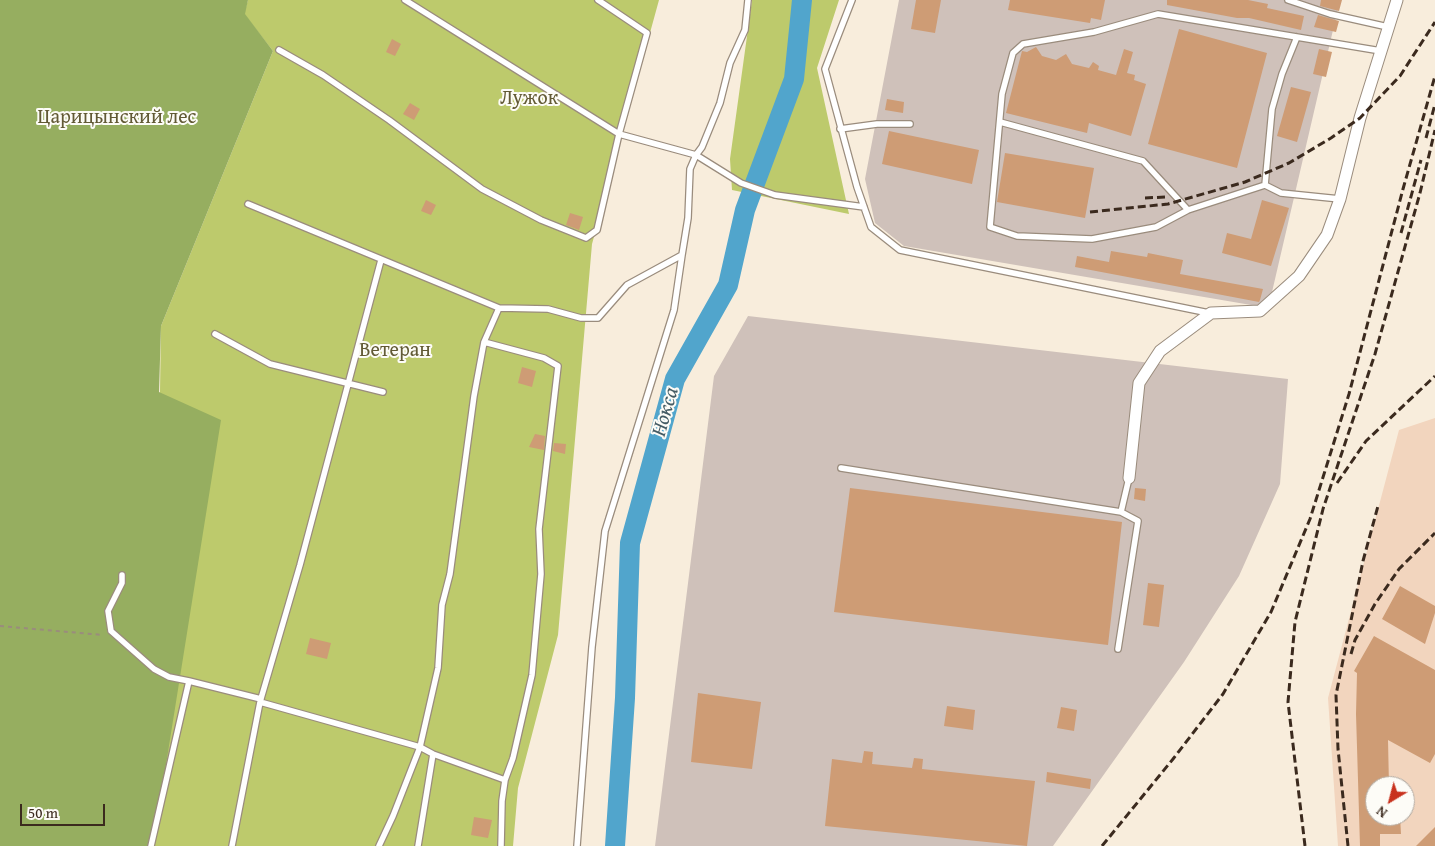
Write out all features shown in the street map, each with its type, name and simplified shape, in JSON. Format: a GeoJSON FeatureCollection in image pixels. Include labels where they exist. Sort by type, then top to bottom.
{"type":"FeatureCollection","features":[{"type":"Feature","properties":{"kind":"street"},"geometry":{"type":"LineString","coordinates":[[1129,478],[1139,383],[1160,351],[1211,313],[1260,311],[1299,276],[1327,235],[1340,199],[1360,118],[1397,0]]}},
{"type":"Feature","properties":{"kind":"lane"},"geometry":{"type":"LineString","coordinates":[[405,0],[620,134],[696,155],[741,183],[775,195],[864,207]]}},
{"type":"Feature","properties":{"kind":"lane"},"geometry":{"type":"LineString","coordinates":[[280,50],[323,75],[389,120],[482,189],[541,220],[586,238],[597,230],[647,33],[598,0]]}},
{"type":"Feature","properties":{"kind":"lane"},"geometry":{"type":"LineString","coordinates":[[577,846],[592,647],[605,531],[674,310],[688,218],[690,169],[706,138],[720,103],[730,63],[745,30],[748,0]]}},
{"type":"Feature","properties":{"kind":"lane"},"geometry":{"type":"LineString","coordinates":[[852,0],[824,69],[840,129],[871,227],[900,250],[1211,313]]}},
{"type":"Feature","properties":{"kind":"lane"},"geometry":{"type":"LineString","coordinates":[[1288,0],[1330,14],[1388,27]]}},
{"type":"Feature","properties":{"kind":"lane"},"geometry":{"type":"LineString","coordinates":[[1340,199],[1281,193],[1265,185],[1188,210],[1156,227],[1092,239],[1017,236],[990,227],[1002,94],[1013,53],[1023,44],[1094,32],[1158,14],[1381,51]]}},
{"type":"Feature","properties":{"kind":"lane"},"geometry":{"type":"LineString","coordinates":[[1265,185],[1272,109],[1282,74],[1297,37]]}},
{"type":"Feature","properties":{"kind":"lane"},"geometry":{"type":"LineString","coordinates":[[1000,122],[1143,161],[1188,210]]}},
{"type":"Feature","properties":{"kind":"lane"},"geometry":{"type":"LineString","coordinates":[[840,129],[877,124],[910,124]]}},
{"type":"Feature","properties":{"kind":"lane"},"geometry":{"type":"LineString","coordinates":[[248,204],[499,308],[548,309],[581,318],[598,318],[627,285],[682,255]]}},
{"type":"Feature","properties":{"kind":"lane"},"geometry":{"type":"LineString","coordinates":[[232,846],[260,701],[300,564],[380,260]]}},
{"type":"Feature","properties":{"kind":"lane"},"geometry":{"type":"LineString","coordinates":[[379,846],[420,747],[438,668],[442,605],[450,574],[460,495],[484,342],[499,308]]}},
{"type":"Feature","properties":{"kind":"lane"},"geometry":{"type":"LineString","coordinates":[[215,334],[270,364],[383,392]]}},
{"type":"Feature","properties":{"kind":"lane"},"geometry":{"type":"LineString","coordinates":[[484,342],[544,358],[558,366],[539,530],[541,574],[532,675],[513,758],[505,780],[502,802],[501,846]]}},
{"type":"Feature","properties":{"kind":"lane"},"geometry":{"type":"LineString","coordinates":[[841,468],[1121,512],[1138,520],[1118,649]]}},
{"type":"Feature","properties":{"kind":"lane"},"geometry":{"type":"LineString","coordinates":[[1121,512],[1129,478]]}},
{"type":"Feature","properties":{"kind":"lane"},"geometry":{"type":"LineString","coordinates":[[122,575],[122,583],[108,611],[111,631],[154,669],[169,677],[189,681],[420,747],[433,754],[505,780]]}},
{"type":"Feature","properties":{"kind":"lane"},"geometry":{"type":"LineString","coordinates":[[151,846],[189,681]]}},
{"type":"Feature","properties":{"kind":"lane"},"geometry":{"type":"LineString","coordinates":[[418,846],[433,754]]}},
{"type":"Feature","properties":{"kind":"path"},"geometry":{"type":"LineString","coordinates":[[0,626],[62,633],[115,635]]}},
{"type":"Feature","properties":{"kind":"shaded area"},"geometry":{"type":"Polygon","coordinates":[[[899,0],[1340,0],[1272,292],[1257,306],[904,246],[875,223],[865,179],[899,0]]]}},
{"type":"Feature","properties":{"kind":"shaded area"},"geometry":{"type":"Polygon","coordinates":[[[748,316],[1288,379],[1280,484],[1239,576],[1184,662],[1053,846],[655,846],[714,376],[748,316]]]}},
{"type":"Feature","properties":{"kind":"shaded area"},"geometry":{"type":"Polygon","coordinates":[[[1435,418],[1435,846],[1338,846],[1328,698],[1399,430],[1435,418]]]}},
{"type":"Feature","properties":{"kind":"green space","name":"Царицынский лес"},"geometry":{"type":"Polygon","coordinates":[[[0,0],[248,0],[245,14],[273,51],[161,326],[159,392],[221,420],[153,846],[0,846],[0,0]]]}},
{"type":"Feature","properties":{"kind":"green space","name":"Ветеран"},"geometry":{"type":"Polygon","coordinates":[[[248,0],[659,0],[592,244],[558,635],[518,788],[513,846],[153,846],[161,326],[273,51],[244,14],[248,0]]]}},
{"type":"Feature","properties":{"kind":"green space"},"geometry":{"type":"Polygon","coordinates":[[[752,0],[839,0],[817,68],[849,214],[732,190],[730,159],[752,0]]]}},
{"type":"Feature","properties":{"kind":"building"},"geometry":{"type":"Polygon","coordinates":[[[916,0],[941,0],[935,33],[911,29],[916,0]]]}},
{"type":"Feature","properties":{"kind":"building"},"geometry":{"type":"Polygon","coordinates":[[[1010,0],[1105,0],[1101,20],[1091,18],[1090,23],[1008,10],[1010,0]]]}},
{"type":"Feature","properties":{"kind":"building"},"geometry":{"type":"Polygon","coordinates":[[[1167,0],[1248,0],[1268,4],[1267,8],[1304,16],[1301,30],[1249,18],[1237,18],[1167,5],[1167,0]]]}},
{"type":"Feature","properties":{"kind":"building"},"geometry":{"type":"Polygon","coordinates":[[[1321,0],[1342,0],[1339,11],[1320,6],[1321,0]]]}},
{"type":"Feature","properties":{"kind":"building"},"geometry":{"type":"Polygon","coordinates":[[[1318,15],[1339,21],[1336,32],[1314,27],[1318,15]]]}},
{"type":"Feature","properties":{"kind":"building"},"geometry":{"type":"Polygon","coordinates":[[[1179,29],[1267,53],[1237,168],[1148,144],[1179,29]]]}},
{"type":"Feature","properties":{"kind":"building"},"geometry":{"type":"Polygon","coordinates":[[[392,39],[401,44],[395,56],[386,52],[392,39]]]}},
{"type":"Feature","properties":{"kind":"building"},"geometry":{"type":"Polygon","coordinates":[[[1036,47],[1042,56],[1056,60],[1066,54],[1072,64],[1089,68],[1093,62],[1099,66],[1098,70],[1116,75],[1124,49],[1133,52],[1127,73],[1135,75],[1134,80],[1146,84],[1131,136],[1089,123],[1087,133],[1006,113],[1022,51],[1027,52],[1036,47]]]}},
{"type":"Feature","properties":{"kind":"building"},"geometry":{"type":"Polygon","coordinates":[[[1319,49],[1332,52],[1326,77],[1313,74],[1319,49]]]}},
{"type":"Feature","properties":{"kind":"building"},"geometry":{"type":"Polygon","coordinates":[[[1291,87],[1311,92],[1297,142],[1277,136],[1291,87]]]}},
{"type":"Feature","properties":{"kind":"building"},"geometry":{"type":"Polygon","coordinates":[[[887,99],[904,102],[903,113],[885,110],[887,99]]]}},
{"type":"Feature","properties":{"kind":"building"},"geometry":{"type":"Polygon","coordinates":[[[410,103],[420,109],[414,120],[403,114],[410,103]]]}},
{"type":"Feature","properties":{"kind":"building"},"geometry":{"type":"Polygon","coordinates":[[[889,131],[979,150],[972,184],[882,164],[889,131]]]}},
{"type":"Feature","properties":{"kind":"building"},"geometry":{"type":"Polygon","coordinates":[[[1005,153],[1094,168],[1085,218],[997,202],[1005,153]]]}},
{"type":"Feature","properties":{"kind":"building"},"geometry":{"type":"Polygon","coordinates":[[[426,200],[436,205],[431,215],[421,211],[426,200]]]}},
{"type":"Feature","properties":{"kind":"building"},"geometry":{"type":"Polygon","coordinates":[[[1262,200],[1289,208],[1271,266],[1222,253],[1227,233],[1251,239],[1262,200]]]}},
{"type":"Feature","properties":{"kind":"building"},"geometry":{"type":"Polygon","coordinates":[[[570,213],[583,217],[579,230],[566,225],[570,213]]]}},
{"type":"Feature","properties":{"kind":"building"},"geometry":{"type":"Polygon","coordinates":[[[1111,251],[1147,257],[1148,253],[1183,260],[1180,274],[1263,289],[1260,300],[1259,302],[1075,267],[1077,256],[1109,262],[1111,251]]]}},
{"type":"Feature","properties":{"kind":"building"},"geometry":{"type":"Polygon","coordinates":[[[522,367],[536,371],[532,387],[518,383],[522,367]]]}},
{"type":"Feature","properties":{"kind":"building"},"geometry":{"type":"Polygon","coordinates":[[[535,434],[545,436],[544,450],[529,447],[535,434]]]}},
{"type":"Feature","properties":{"kind":"building"},"geometry":{"type":"Polygon","coordinates":[[[554,443],[566,444],[565,454],[553,451],[554,443]]]}},
{"type":"Feature","properties":{"kind":"building"},"geometry":{"type":"Polygon","coordinates":[[[850,488],[1122,522],[1108,645],[834,612],[850,488]]]}},
{"type":"Feature","properties":{"kind":"building"},"geometry":{"type":"Polygon","coordinates":[[[1135,488],[1146,489],[1145,501],[1134,499],[1135,488]]]}},
{"type":"Feature","properties":{"kind":"building"},"geometry":{"type":"Polygon","coordinates":[[[1148,583],[1164,585],[1159,627],[1143,625],[1148,583]]]}},
{"type":"Feature","properties":{"kind":"building"},"geometry":{"type":"Polygon","coordinates":[[[1400,586],[1435,606],[1435,613],[1425,644],[1382,619],[1400,586]]]}},
{"type":"Feature","properties":{"kind":"building"},"geometry":{"type":"Polygon","coordinates":[[[1374,636],[1435,670],[1435,754],[1430,763],[1388,740],[1389,776],[1365,776],[1365,826],[1401,826],[1401,834],[1380,834],[1380,846],[1360,846],[1356,714],[1357,673],[1354,671],[1374,636]]]}},
{"type":"Feature","properties":{"kind":"building"},"geometry":{"type":"Polygon","coordinates":[[[310,638],[331,643],[327,659],[306,654],[310,638]]]}},
{"type":"Feature","properties":{"kind":"building"},"geometry":{"type":"Polygon","coordinates":[[[698,693],[761,702],[752,769],[691,762],[698,693]]]}},
{"type":"Feature","properties":{"kind":"building"},"geometry":{"type":"Polygon","coordinates":[[[947,706],[975,710],[973,730],[944,726],[947,706]]]}},
{"type":"Feature","properties":{"kind":"building"},"geometry":{"type":"Polygon","coordinates":[[[1061,707],[1077,710],[1074,731],[1057,728],[1061,707]]]}},
{"type":"Feature","properties":{"kind":"building"},"geometry":{"type":"Polygon","coordinates":[[[864,751],[873,752],[872,764],[912,768],[914,758],[923,759],[922,769],[1035,781],[1027,846],[825,826],[832,759],[862,763],[864,751]]]}},
{"type":"Feature","properties":{"kind":"building"},"geometry":{"type":"Polygon","coordinates":[[[1047,772],[1091,779],[1090,789],[1046,782],[1047,772]]]}},
{"type":"Feature","properties":{"kind":"building"},"geometry":{"type":"Polygon","coordinates":[[[474,817],[492,820],[488,838],[471,835],[474,817]]]}},
{"type":"Feature","properties":{"kind":"building"},"geometry":{"type":"Polygon","coordinates":[[[1435,827],[1435,846],[1416,846],[1435,827]]]}},
{"type":"Feature","properties":{"kind":"waterway","name":"Нокса"},"geometry":{"type":"LineString","coordinates":[[615,846],[625,698],[630,543],[675,379],[728,285],[745,210],[794,79],[802,0]]}},
{"type":"Feature","properties":{"kind":"railway"},"geometry":{"type":"LineString","coordinates":[[1090,212],[1168,204],[1245,182],[1289,163],[1360,118],[1400,76],[1435,22]]}},
{"type":"Feature","properties":{"kind":"railway"},"geometry":{"type":"LineString","coordinates":[[1102,846],[1223,694],[1271,612],[1310,519],[1349,394],[1435,76]]}},
{"type":"Feature","properties":{"kind":"railway"},"geometry":{"type":"LineString","coordinates":[[1426,138],[1435,104]]}},
{"type":"Feature","properties":{"kind":"railway"},"geometry":{"type":"LineString","coordinates":[[1305,846],[1288,702],[1295,622],[1323,509],[1375,354],[1420,193],[1435,130]]}},
{"type":"Feature","properties":{"kind":"railway"},"geometry":{"type":"LineString","coordinates":[[1401,233],[1421,160]]}},
{"type":"Feature","properties":{"kind":"railway"},"geometry":{"type":"LineString","coordinates":[[1145,198],[1166,197]]}},
{"type":"Feature","properties":{"kind":"railway"},"geometry":{"type":"LineString","coordinates":[[1337,483],[1366,441],[1435,376]]}},
{"type":"Feature","properties":{"kind":"railway"},"geometry":{"type":"LineString","coordinates":[[1348,846],[1338,749],[1336,695],[1363,561],[1378,506]]}},
{"type":"Feature","properties":{"kind":"railway"},"geometry":{"type":"LineString","coordinates":[[1351,654],[1355,640],[1375,604],[1399,569],[1435,533]]}},
{"type":"Feature","properties":{"kind":"park label","name":"Лужок"},"geometry":{"type":"Point","coordinates":[529,99]}}]}
